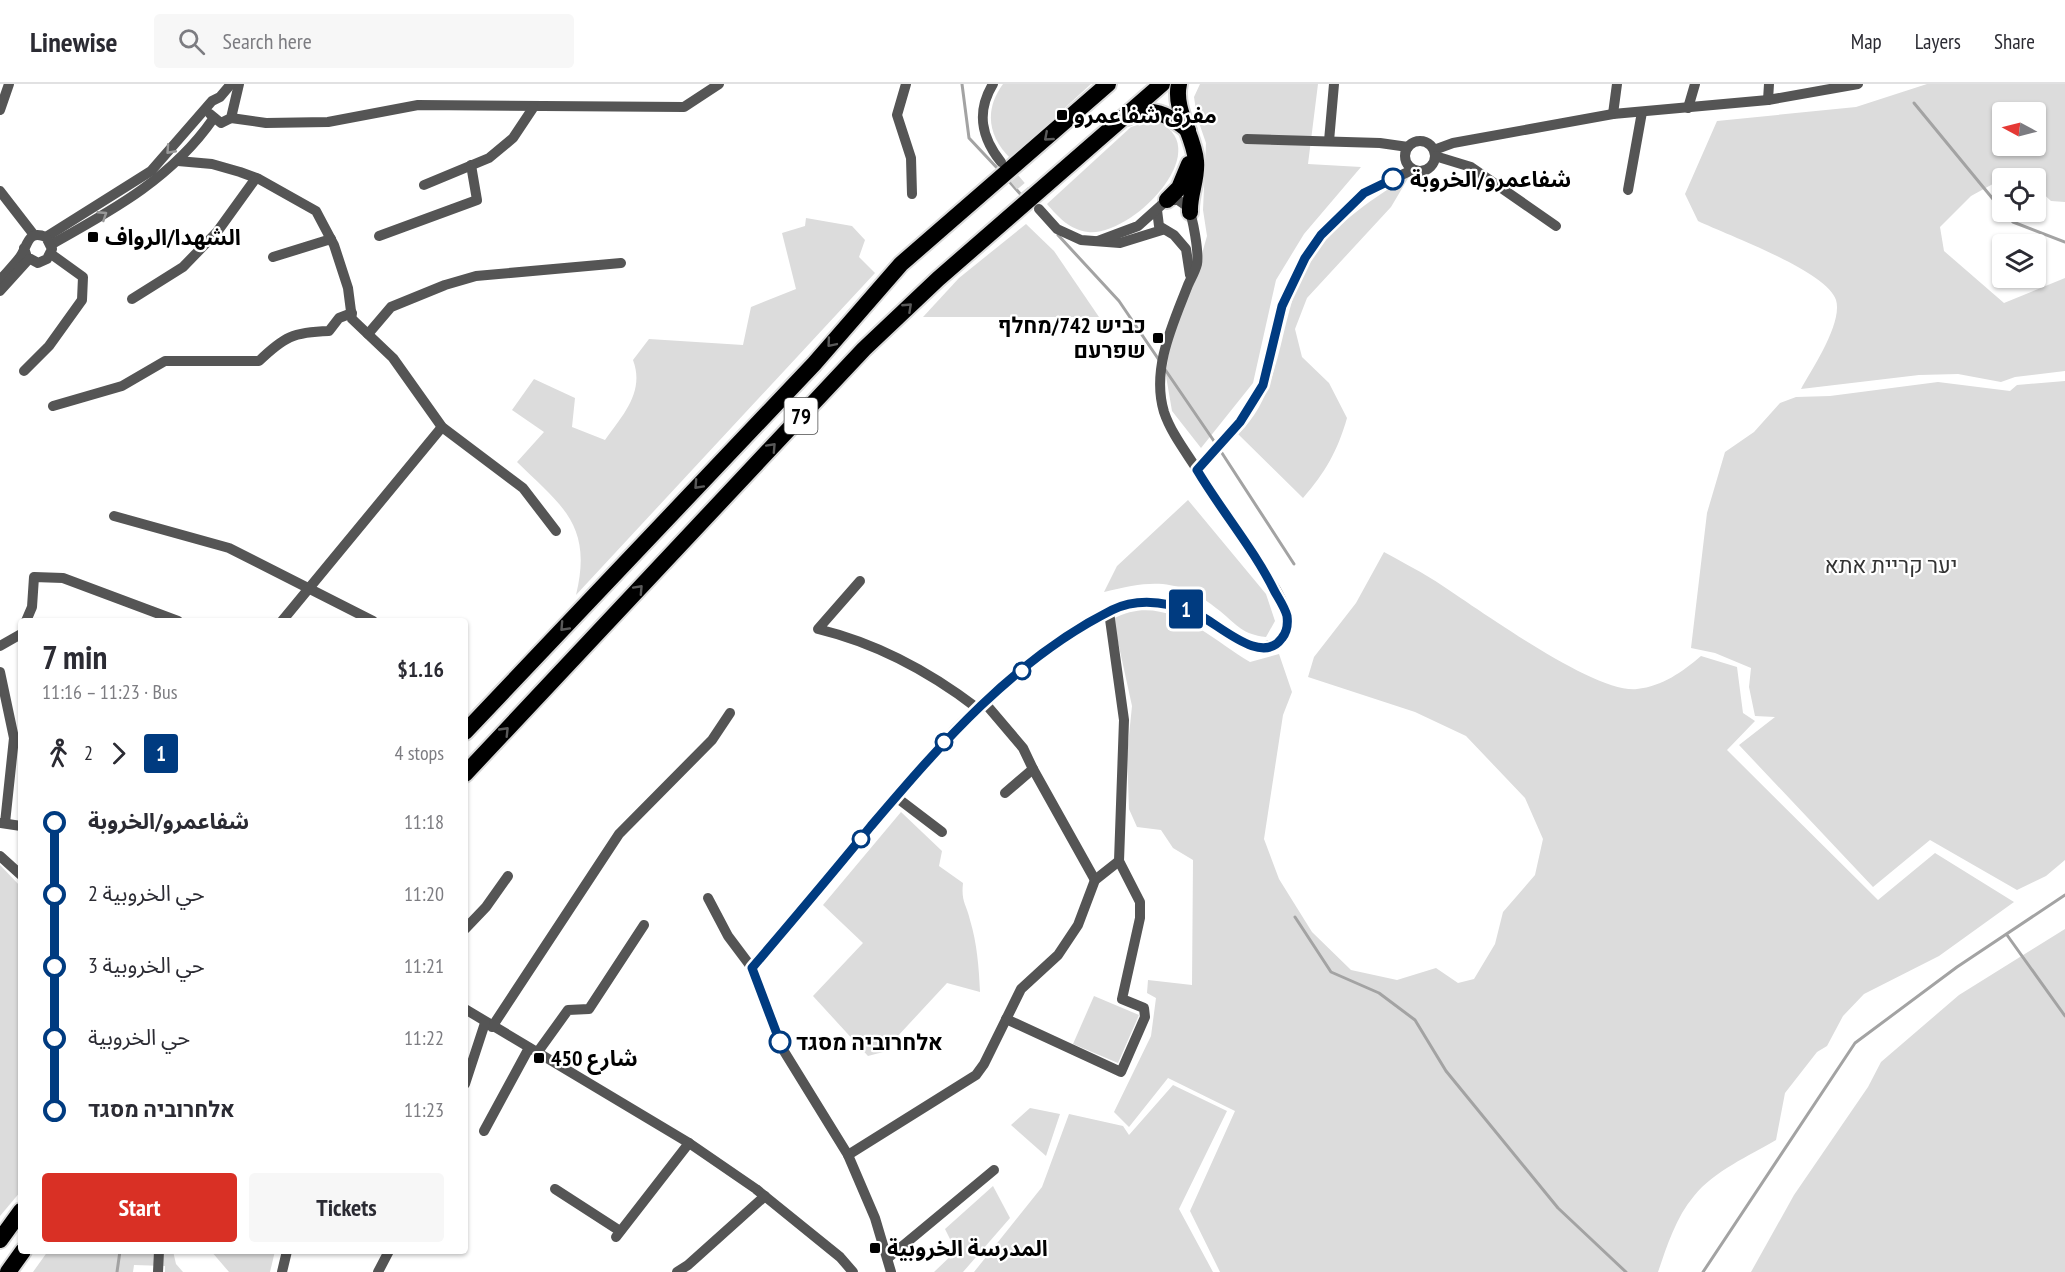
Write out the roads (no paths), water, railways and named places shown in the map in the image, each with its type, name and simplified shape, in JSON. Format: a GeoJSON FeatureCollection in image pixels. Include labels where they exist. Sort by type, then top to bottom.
{"type":"FeatureCollection","features":[{"type":"Feature","properties":{"kind":"highway","name":"79"},"geometry":{"type":"LineString","coordinates":[[468,771],[864,349],[1100,136],[1162,84]]}},
{"type":"Feature","properties":{"kind":"highway"},"geometry":{"type":"LineString","coordinates":[[1179,84],[1177,94],[1179,105],[1190,132],[1196,161],[1189,198],[1190,216]]}},
{"type":"Feature","properties":{"kind":"highway","name":"79"},"geometry":{"type":"LineString","coordinates":[[468,729],[814,364],[901,264],[1104,86]]}},
{"type":"Feature","properties":{"kind":"highway"},"geometry":{"type":"LineString","coordinates":[[1100,136],[1125,118],[1143,111],[1165,114],[1190,132]]}},
{"type":"Feature","properties":{"kind":"highway"},"geometry":{"type":"LineString","coordinates":[[1162,205],[1185,178],[1194,152]]}},
{"type":"Feature","properties":{"kind":"highway"},"geometry":{"type":"LineString","coordinates":[[0,1240],[18,1215]]}},
{"type":"Feature","properties":{"kind":"highway"},"geometry":{"type":"LineString","coordinates":[[8,1272],[20,1254]]}},
{"type":"Feature","properties":{"kind":"street"},"geometry":{"type":"LineString","coordinates":[[0,110],[9,84]]}},
{"type":"Feature","properties":{"kind":"street"},"geometry":{"type":"LineString","coordinates":[[29,259],[43,262],[50,245],[151,171],[212,101],[220,97],[231,84]]}},
{"type":"Feature","properties":{"kind":"street"},"geometry":{"type":"LineString","coordinates":[[231,118],[235,110],[233,103],[239,84]]}},
{"type":"Feature","properties":{"kind":"street"},"geometry":{"type":"LineString","coordinates":[[209,106],[213,119],[221,123],[231,118],[266,123],[328,122],[418,105],[533,108],[684,107],[719,84]]}},
{"type":"Feature","properties":{"kind":"street"},"geometry":{"type":"LineString","coordinates":[[906,84],[897,115],[911,158],[912,194]]}},
{"type":"Feature","properties":{"kind":"street"},"geometry":{"type":"LineString","coordinates":[[993,84],[984,102],[982,129],[990,148],[1001,162]]}},
{"type":"Feature","properties":{"kind":"street"},"geometry":{"type":"LineString","coordinates":[[1329,141],[1334,84]]}},
{"type":"Feature","properties":{"kind":"street"},"geometry":{"type":"LineString","coordinates":[[1613,114],[1617,84]]}},
{"type":"Feature","properties":{"kind":"street"},"geometry":{"type":"LineString","coordinates":[[1688,108],[1695,84]]}},
{"type":"Feature","properties":{"kind":"street"},"geometry":{"type":"LineString","coordinates":[[1768,100],[1769,84]]}},
{"type":"Feature","properties":{"kind":"street"},"geometry":{"type":"LineString","coordinates":[[1408,147],[1405,162],[1412,170],[1421,172],[1429,168],[1434,153],[1453,143],[1613,114],[1768,100],[1858,84]]}},
{"type":"Feature","properties":{"kind":"street"},"geometry":{"type":"LineString","coordinates":[[220,97],[233,103]]}},
{"type":"Feature","properties":{"kind":"street"},"geometry":{"type":"LineString","coordinates":[[424,185],[489,158],[513,138],[533,108]]}},
{"type":"Feature","properties":{"kind":"street"},"geometry":{"type":"LineString","coordinates":[[1628,190],[1642,112]]}},
{"type":"Feature","properties":{"kind":"street"},"geometry":{"type":"LineString","coordinates":[[50,245],[95,221],[155,181],[198,140],[213,119]]}},
{"type":"Feature","properties":{"kind":"street"},"geometry":{"type":"LineString","coordinates":[[1247,139],[1329,141],[1408,147],[1422,141],[1434,153],[1471,167],[1556,226]]}},
{"type":"Feature","properties":{"kind":"street"},"geometry":{"type":"LineString","coordinates":[[178,161],[212,164],[256,178],[316,212],[331,239],[348,288],[352,319],[393,358],[442,427],[523,488],[556,531]]}},
{"type":"Feature","properties":{"kind":"street"},"geometry":{"type":"LineString","coordinates":[[379,236],[477,200],[471,165]]}},
{"type":"Feature","properties":{"kind":"street"},"geometry":{"type":"LineString","coordinates":[[1197,470],[1240,422],[1263,385],[1282,306],[1305,258],[1336,219],[1364,193],[1412,170]]}},
{"type":"Feature","properties":{"kind":"street"},"geometry":{"type":"LineString","coordinates":[[132,299],[183,267],[217,232],[256,178]]}},
{"type":"Feature","properties":{"kind":"street"},"geometry":{"type":"LineString","coordinates":[[0,191],[34,235],[50,245],[83,277],[82,300],[49,346],[24,371]]}},
{"type":"Feature","properties":{"kind":"street"},"geometry":{"type":"LineString","coordinates":[[752,968],[896,797],[980,705],[1063,638],[1124,604],[1145,601],[1164,603],[1197,613],[1244,644],[1266,646],[1281,640],[1287,630],[1287,615],[1266,573],[1183,449],[1164,412],[1161,393],[1163,360],[1198,256],[1190,216],[1184,202],[1162,205],[1138,226],[1098,241]]}},
{"type":"Feature","properties":{"kind":"street"},"geometry":{"type":"LineString","coordinates":[[1162,205],[1156,221],[1162,230],[1174,235],[1186,249],[1190,279]]}},
{"type":"Feature","properties":{"kind":"street"},"geometry":{"type":"LineString","coordinates":[[1039,209],[1065,234],[1081,240],[1107,244],[1120,243],[1162,230]]}},
{"type":"Feature","properties":{"kind":"street"},"geometry":{"type":"LineString","coordinates":[[1174,235],[1186,228],[1190,216]]}},
{"type":"Feature","properties":{"kind":"street"},"geometry":{"type":"LineString","coordinates":[[0,280],[24,248],[26,241],[34,235]]}},
{"type":"Feature","properties":{"kind":"street"},"geometry":{"type":"LineString","coordinates":[[273,257],[331,239]]}},
{"type":"Feature","properties":{"kind":"street"},"geometry":{"type":"LineString","coordinates":[[24,248],[29,259]]}},
{"type":"Feature","properties":{"kind":"street"},"geometry":{"type":"LineString","coordinates":[[0,291],[29,259]]}},
{"type":"Feature","properties":{"kind":"street"},"geometry":{"type":"LineString","coordinates":[[368,334],[391,307],[445,285],[476,276],[621,263]]}},
{"type":"Feature","properties":{"kind":"street"},"geometry":{"type":"LineString","coordinates":[[53,406],[122,386],[165,361],[259,361],[281,340],[308,332],[329,331],[339,318],[352,313]]}},
{"type":"Feature","properties":{"kind":"street"},"geometry":{"type":"LineString","coordinates":[[284,618],[442,427]]}},
{"type":"Feature","properties":{"kind":"street"},"geometry":{"type":"LineString","coordinates":[[114,516],[229,548],[367,618]]}},
{"type":"Feature","properties":{"kind":"street"},"geometry":{"type":"LineString","coordinates":[[27,618],[32,607],[34,577],[63,578],[170,618]]}},
{"type":"Feature","properties":{"kind":"street"},"geometry":{"type":"LineString","coordinates":[[860,581],[818,629],[864,643],[909,664],[980,705],[1023,748],[1095,880]]}},
{"type":"Feature","properties":{"kind":"street"},"geometry":{"type":"LineString","coordinates":[[1006,1019],[1121,1072],[1144,1017],[1144,1008],[1122,999],[1140,918],[1140,902],[1119,861],[1124,720],[1109,612]]}},
{"type":"Feature","properties":{"kind":"street"},"geometry":{"type":"LineString","coordinates":[[0,646],[18,636]]}},
{"type":"Feature","properties":{"kind":"street"},"geometry":{"type":"LineString","coordinates":[[0,672],[15,738],[3,823],[18,826]]}},
{"type":"Feature","properties":{"kind":"street"},"geometry":{"type":"LineString","coordinates":[[468,1076],[488,1025],[619,834],[712,740],[730,712]]}},
{"type":"Feature","properties":{"kind":"street"},"geometry":{"type":"LineString","coordinates":[[1005,793],[1033,769]]}},
{"type":"Feature","properties":{"kind":"street"},"geometry":{"type":"LineString","coordinates":[[896,797],[942,832]]}},
{"type":"Feature","properties":{"kind":"street"},"geometry":{"type":"LineString","coordinates":[[0,856],[18,872]]}},
{"type":"Feature","properties":{"kind":"street"},"geometry":{"type":"LineString","coordinates":[[848,1155],[976,1075],[984,1064],[1021,989],[1058,955],[1078,925],[1095,880],[1119,861]]}},
{"type":"Feature","properties":{"kind":"street"},"geometry":{"type":"LineString","coordinates":[[468,927],[486,907],[508,876]]}},
{"type":"Feature","properties":{"kind":"street"},"geometry":{"type":"LineString","coordinates":[[708,898],[728,936],[752,968],[782,1048],[848,1155],[875,1218],[888,1258],[890,1272]]}},
{"type":"Feature","properties":{"kind":"street"},"geometry":{"type":"LineString","coordinates":[[484,1131],[533,1050],[568,1010],[589,1009],[644,925]]}},
{"type":"Feature","properties":{"kind":"street"},"geometry":{"type":"LineString","coordinates":[[468,1011],[689,1143],[765,1196],[840,1257],[854,1272]]}},
{"type":"Feature","properties":{"kind":"street"},"geometry":{"type":"LineString","coordinates":[[555,1189],[618,1234],[689,1143]]}},
{"type":"Feature","properties":{"kind":"street"},"geometry":{"type":"LineString","coordinates":[[888,1258],[994,1170]]}},
{"type":"Feature","properties":{"kind":"street"},"geometry":{"type":"LineString","coordinates":[[676,1272],[688,1265],[765,1196]]}},
{"type":"Feature","properties":{"kind":"street"},"geometry":{"type":"LineString","coordinates":[[158,1272],[159,1254]]}},
{"type":"Feature","properties":{"kind":"street"},"geometry":{"type":"LineString","coordinates":[[282,1272],[286,1254]]}},
{"type":"Feature","properties":{"kind":"street"},"geometry":{"type":"LineString","coordinates":[[378,1272],[387,1254]]}},
{"type":"Feature","properties":{"kind":"waterway"},"geometry":{"type":"LineString","coordinates":[[962,84],[969,138],[999,170]]}},
{"type":"Feature","properties":{"kind":"waterway"},"geometry":{"type":"LineString","coordinates":[[1914,103],[1992,198]]}},
{"type":"Feature","properties":{"kind":"waterway"},"geometry":{"type":"LineString","coordinates":[[1007,179],[1023,197]]}},
{"type":"Feature","properties":{"kind":"waterway"},"geometry":{"type":"LineString","coordinates":[[2013,222],[2065,242]]}},
{"type":"Feature","properties":{"kind":"waterway"},"geometry":{"type":"LineString","coordinates":[[1058,235],[1119,301],[1159,360]]}},
{"type":"Feature","properties":{"kind":"waterway"},"geometry":{"type":"LineString","coordinates":[[1164,368],[1216,444]]}},
{"type":"Feature","properties":{"kind":"waterway"},"geometry":{"type":"LineString","coordinates":[[1220,450],[1294,564]]}},
{"type":"Feature","properties":{"kind":"waterway"},"geometry":{"type":"LineString","coordinates":[[1703,1272],[1855,1043],[1957,967],[2065,895]]}},
{"type":"Feature","properties":{"kind":"waterway"},"geometry":{"type":"LineString","coordinates":[[1295,917],[1331,972],[1379,993],[1415,1020],[1446,1071],[1558,1208],[1626,1272]]}},
{"type":"Feature","properties":{"kind":"waterway"},"geometry":{"type":"LineString","coordinates":[[2007,935],[2065,1016]]}},
{"type":"Feature","properties":{"kind":"waterway"},"geometry":{"type":"LineString","coordinates":[[117,1272],[120,1254]]}},
{"type":"Feature","properties":{"kind":"tunnel"},"geometry":{"type":"LineString","coordinates":[[1005,167],[1033,201]]}},
{"type":"Feature","properties":{"kind":"place","name":"مفرق شفاعمرو"},"geometry":{"type":"Point","coordinates":[1062,115]}},
{"type":"Feature","properties":{"kind":"place","name":"شفاعمرو/الخروبة"},"geometry":{"type":"Point","coordinates":[1393,179]}},
{"type":"Feature","properties":{"kind":"place","name":"الشهدا/الرواف"},"geometry":{"type":"Point","coordinates":[93,237]}},
{"type":"Feature","properties":{"kind":"place","name":"כביש 742/מחלף שפרעם"},"geometry":{"type":"Point","coordinates":[1158,338]}},
{"type":"Feature","properties":{"kind":"place","name":"אלחרוביה מסגד"},"geometry":{"type":"Point","coordinates":[780,1042]}},
{"type":"Feature","properties":{"kind":"place","name":"شارع 450"},"geometry":{"type":"Point","coordinates":[539,1058]}},
{"type":"Feature","properties":{"kind":"place","name":"المدرسة الخروبية"},"geometry":{"type":"Point","coordinates":[875,1248]}},
{"type":"Feature","properties":{"kind":"park label","name":"יער קריית אתא"},"geometry":{"type":"Point","coordinates":[1891,565]}}]}
